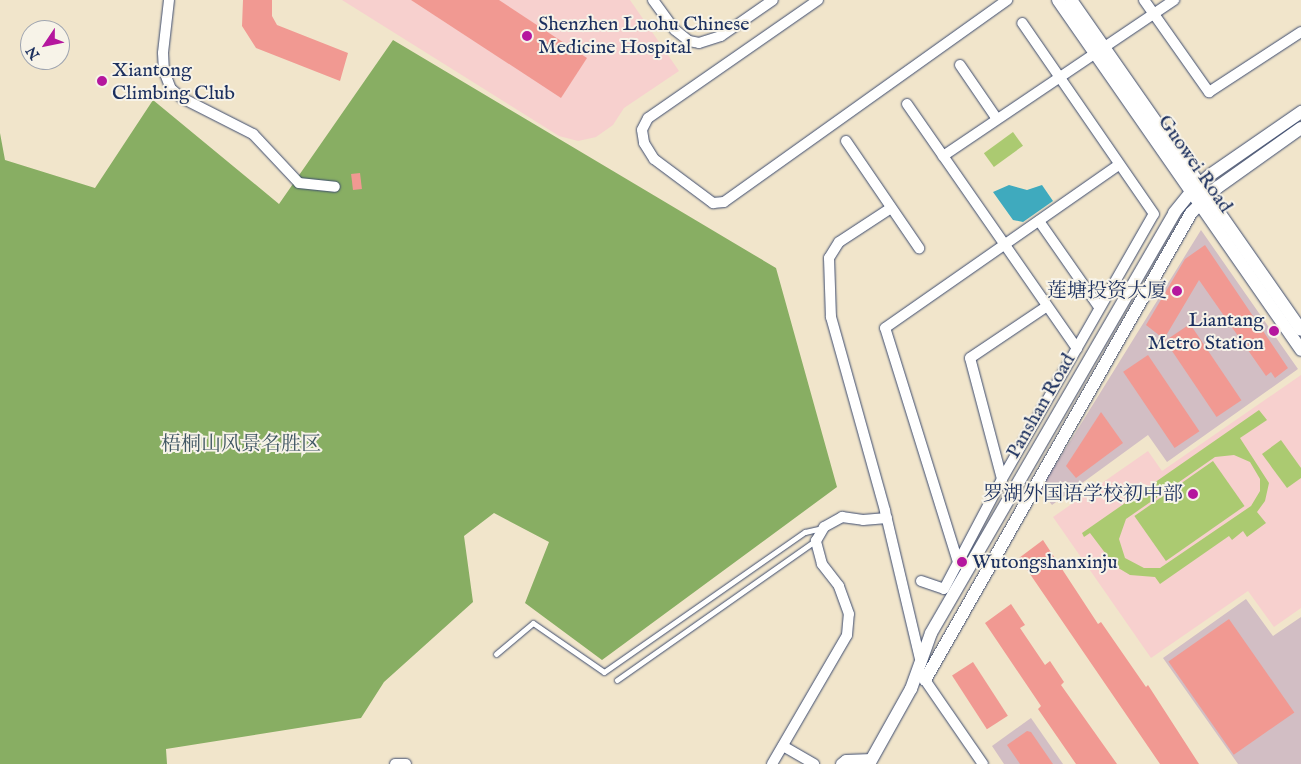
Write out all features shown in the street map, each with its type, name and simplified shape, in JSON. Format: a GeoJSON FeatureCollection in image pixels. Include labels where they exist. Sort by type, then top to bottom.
{"type":"FeatureCollection","features":[{"type":"Feature","properties":{"kind":"street"},"geometry":{"type":"LineString","coordinates":[[169,0],[162,54],[164,71],[171,89],[182,98],[252,134],[298,183],[335,187]]}},
{"type":"Feature","properties":{"kind":"street"},"geometry":{"type":"LineString","coordinates":[[653,0],[675,30],[689,41],[699,43],[721,36],[773,0]]}},
{"type":"Feature","properties":{"kind":"street"},"geometry":{"type":"LineString","coordinates":[[818,0],[648,118],[642,130],[644,143],[654,159],[713,203],[724,202],[1007,0]]}},
{"type":"Feature","properties":{"kind":"street","name":"Guowei Road"},"geometry":{"type":"LineString","coordinates":[[1058,0],[1100,50]]}},
{"type":"Feature","properties":{"kind":"street","name":"Guowei Road"},"geometry":{"type":"LineString","coordinates":[[1071,0],[1100,50],[1195,188],[1301,350]]}},
{"type":"Feature","properties":{"kind":"street"},"geometry":{"type":"LineString","coordinates":[[1144,0],[1209,92],[1301,32]]}},
{"type":"Feature","properties":{"kind":"street"},"geometry":{"type":"LineString","coordinates":[[943,156],[1174,0]]}},
{"type":"Feature","properties":{"kind":"street"},"geometry":{"type":"LineString","coordinates":[[921,581],[944,589],[1002,479],[1154,214],[1022,23]]}},
{"type":"Feature","properties":{"kind":"street"},"geometry":{"type":"LineString","coordinates":[[960,65],[997,119]]}},
{"type":"Feature","properties":{"kind":"street"},"geometry":{"type":"LineString","coordinates":[[907,104],[1046,307],[1077,349]]}},
{"type":"Feature","properties":{"kind":"street","name":"Panshan Road"},"geometry":{"type":"LineString","coordinates":[[871,761],[911,689],[932,633],[1174,213],[1195,188],[1301,112]]}},
{"type":"Feature","properties":{"kind":"street","name":"Panshan Road"},"geometry":{"type":"LineString","coordinates":[[924,680],[1185,221],[1203,200],[1301,128]]}},
{"type":"Feature","properties":{"kind":"street"},"geometry":{"type":"LineString","coordinates":[[846,141],[919,248]]}},
{"type":"Feature","properties":{"kind":"street"},"geometry":{"type":"LineString","coordinates":[[958,562],[885,328],[1120,165]]}},
{"type":"Feature","properties":{"kind":"street","name":"Guowei Road"},"geometry":{"type":"LineString","coordinates":[[1203,200],[1301,330]]}},
{"type":"Feature","properties":{"kind":"street"},"geometry":{"type":"LineString","coordinates":[[891,208],[840,242],[829,258],[832,317],[887,518],[921,663]]}},
{"type":"Feature","properties":{"kind":"street"},"geometry":{"type":"LineString","coordinates":[[1040,221],[1099,307]]}},
{"type":"Feature","properties":{"kind":"street"},"geometry":{"type":"LineString","coordinates":[[1002,479],[970,358],[1046,307]]}},
{"type":"Feature","properties":{"kind":"street"},"geometry":{"type":"LineString","coordinates":[[772,764],[847,635],[849,614],[839,586],[822,564],[816,541],[824,527],[842,517],[864,520],[887,518]]}},
{"type":"Feature","properties":{"kind":"street"},"geometry":{"type":"LineString","coordinates":[[924,680],[983,764]]}},
{"type":"Feature","properties":{"kind":"street"},"geometry":{"type":"LineString","coordinates":[[783,746],[814,764]]}},
{"type":"Feature","properties":{"kind":"street"},"geometry":{"type":"LineString","coordinates":[[841,764],[846,760],[871,761]]}},
{"type":"Feature","properties":{"kind":"street"},"geometry":{"type":"LineString","coordinates":[[395,764],[406,764]]}},
{"type":"Feature","properties":{"kind":"lane"},"geometry":{"type":"LineString","coordinates":[[496,654],[534,623],[604,672],[805,532],[824,527]]}},
{"type":"Feature","properties":{"kind":"lane"},"geometry":{"type":"LineString","coordinates":[[617,680],[816,541]]}},
{"type":"Feature","properties":{"kind":"shaded area","name":"Shenzhen Luohu Chinese Medicine Hospital"},"geometry":{"type":"Polygon","coordinates":[[[342,0],[630,0],[679,71],[624,108],[613,125],[596,137],[578,141],[559,136],[342,0]]]}},
{"type":"Feature","properties":{"kind":"shaded area"},"geometry":{"type":"Polygon","coordinates":[[[1201,230],[1298,369],[1167,462],[1148,435],[1052,505],[1040,490],[1201,230]]]}},
{"type":"Feature","properties":{"kind":"shaded area","name":"罗湖外国语学校初中部"},"geometry":{"type":"Polygon","coordinates":[[[1301,375],[1301,608],[1274,627],[1248,591],[1151,658],[1053,517],[1148,451],[1162,471],[1301,375]]]}},
{"type":"Feature","properties":{"kind":"shaded area"},"geometry":{"type":"Polygon","coordinates":[[[1246,599],[1273,636],[1301,617],[1301,764],[1238,764],[1163,658],[1246,599]]]}},
{"type":"Feature","properties":{"kind":"shaded area"},"geometry":{"type":"Polygon","coordinates":[[[1031,718],[1063,764],[1004,764],[992,746],[1031,718]]]}},
{"type":"Feature","properties":{"kind":"green space","name":"梧桐山风景名胜区"},"geometry":{"type":"Polygon","coordinates":[[[393,40],[776,268],[837,487],[602,660],[525,603],[549,542],[494,513],[464,536],[473,602],[384,682],[361,718],[166,749],[167,764],[0,764],[0,133],[5,160],[95,188],[153,100],[279,204],[393,40]]]}},
{"type":"Feature","properties":{"kind":"green space"},"geometry":{"type":"Polygon","coordinates":[[[1013,132],[1023,146],[994,167],[984,153],[1013,132]]]}},
{"type":"Feature","properties":{"kind":"green space"},"geometry":{"type":"Polygon","coordinates":[[[1259,410],[1267,420],[1240,438],[1269,483],[1265,501],[1257,512],[1266,523],[1247,537],[1243,531],[1232,540],[1229,536],[1160,584],[1155,577],[1130,575],[1115,566],[1090,533],[1084,537],[1082,533],[1259,410]],[[1234,455],[1215,457],[1126,519],[1119,539],[1125,558],[1144,568],[1160,568],[1251,506],[1260,491],[1260,479],[1250,462],[1234,455]]]}},
{"type":"Feature","properties":{"kind":"green space"},"geometry":{"type":"Polygon","coordinates":[[[1281,440],[1301,468],[1301,478],[1287,488],[1262,454],[1281,440]]]}},
{"type":"Feature","properties":{"kind":"green space"},"geometry":{"type":"Polygon","coordinates":[[[1213,461],[1245,506],[1166,561],[1134,516],[1213,461]]]}},
{"type":"Feature","properties":{"kind":"water"},"geometry":{"type":"Polygon","coordinates":[[[1009,185],[1027,190],[1042,185],[1053,201],[1023,222],[1013,220],[993,192],[1009,185]]]}},
{"type":"Feature","properties":{"kind":"building"},"geometry":{"type":"Polygon","coordinates":[[[243,0],[272,0],[272,16],[277,25],[348,53],[340,81],[256,48],[242,26],[243,0]]]}},
{"type":"Feature","properties":{"kind":"building"},"geometry":{"type":"Polygon","coordinates":[[[411,0],[499,0],[587,58],[561,98],[411,0]]]}},
{"type":"Feature","properties":{"kind":"building"},"geometry":{"type":"Polygon","coordinates":[[[360,173],[362,189],[353,190],[351,174],[360,173]]]}},
{"type":"Feature","properties":{"kind":"building"},"geometry":{"type":"Polygon","coordinates":[[[1205,245],[1288,368],[1275,378],[1271,372],[1266,376],[1199,280],[1164,339],[1146,325],[1185,259],[1205,245]]]}},
{"type":"Feature","properties":{"kind":"building"},"geometry":{"type":"Polygon","coordinates":[[[1190,324],[1241,400],[1217,417],[1165,341],[1190,324]]]}},
{"type":"Feature","properties":{"kind":"building"},"geometry":{"type":"Polygon","coordinates":[[[1148,355],[1199,431],[1175,448],[1123,372],[1148,355]]]}},
{"type":"Feature","properties":{"kind":"building"},"geometry":{"type":"Polygon","coordinates":[[[1101,412],[1123,443],[1076,478],[1066,466],[1101,412]]]}},
{"type":"Feature","properties":{"kind":"building"},"geometry":{"type":"Polygon","coordinates":[[[1043,540],[1098,624],[1101,622],[1146,687],[1148,685],[1199,764],[1160,764],[1019,558],[1043,540]]]}},
{"type":"Feature","properties":{"kind":"building"},"geometry":{"type":"Polygon","coordinates":[[[1011,604],[1025,625],[1020,628],[1045,665],[1050,661],[1064,682],[1061,685],[1117,764],[1076,764],[1038,709],[1041,706],[985,623],[1011,604]]]}},
{"type":"Feature","properties":{"kind":"building"},"geometry":{"type":"Polygon","coordinates":[[[1229,619],[1294,712],[1234,755],[1168,661],[1229,619]]]}},
{"type":"Feature","properties":{"kind":"building"},"geometry":{"type":"Polygon","coordinates":[[[973,662],[1008,716],[987,729],[952,676],[973,662]]]}},
{"type":"Feature","properties":{"kind":"building"},"geometry":{"type":"Polygon","coordinates":[[[1027,731],[1031,732],[1053,764],[1020,764],[1007,745],[1027,731]]]}},
{"type":"Feature","properties":{"kind":"place","name":"Shenzhen Luohu Chinese Medicine Hospital"},"geometry":{"type":"Point","coordinates":[527,36]}},
{"type":"Feature","properties":{"kind":"place","name":"Xiantong Climbing Club"},"geometry":{"type":"Point","coordinates":[102,81]}},
{"type":"Feature","properties":{"kind":"place","name":"莲塘投资大厦"},"geometry":{"type":"Point","coordinates":[1177,291]}},
{"type":"Feature","properties":{"kind":"place","name":"Liantang Metro Station"},"geometry":{"type":"Point","coordinates":[1274,331]}},
{"type":"Feature","properties":{"kind":"place","name":"罗湖外国语学校初中部"},"geometry":{"type":"Point","coordinates":[1193,494]}},
{"type":"Feature","properties":{"kind":"place","name":"Wutongshanxinju"},"geometry":{"type":"Point","coordinates":[962,562]}}]}
